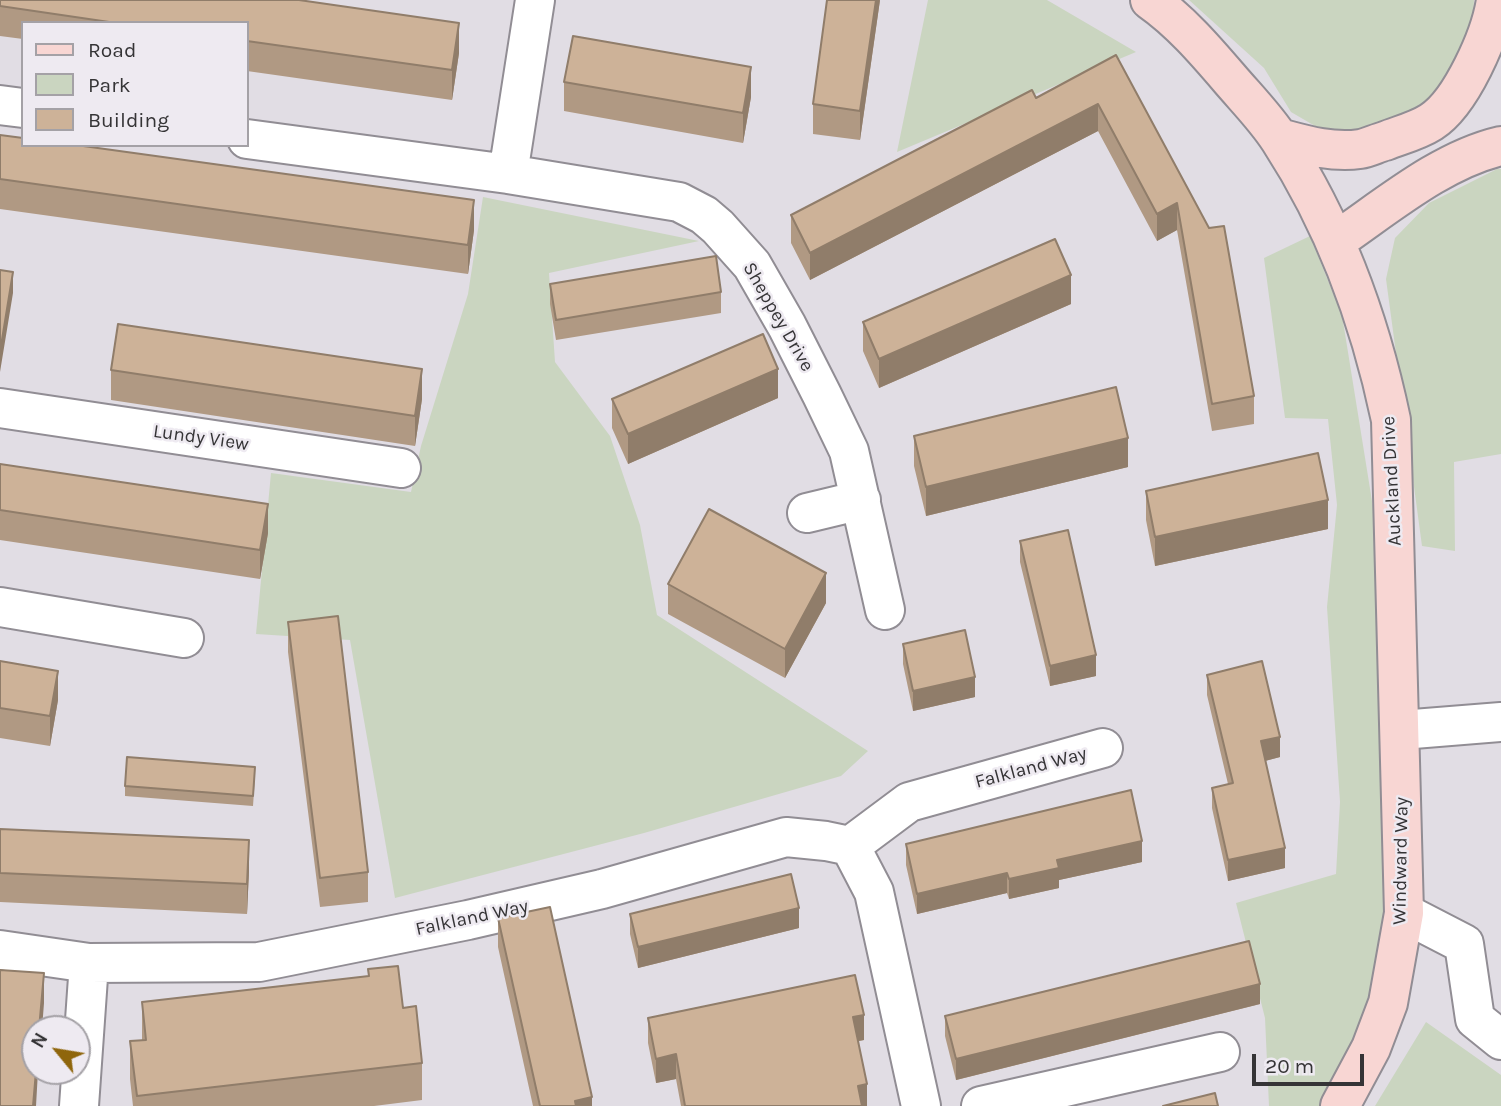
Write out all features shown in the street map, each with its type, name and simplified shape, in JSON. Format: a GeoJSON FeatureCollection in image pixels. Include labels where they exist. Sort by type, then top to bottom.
{"type":"FeatureCollection","features":[{"type":"Feature","properties":{"kind":"street"},"geometry":{"type":"LineString","coordinates":[[508,174],[535,0]]}},
{"type":"Feature","properties":{"kind":"street","name":"Auckland Drive"},"geometry":{"type":"LineString","coordinates":[[1150,0],[1194,38],[1279,138],[1336,241],[1362,307],[1391,420],[1401,730]]}},
{"type":"Feature","properties":{"kind":"street"},"geometry":{"type":"LineString","coordinates":[[1279,138],[1318,148],[1361,149],[1433,121],[1455,96],[1478,57],[1494,16],[1496,0]]}},
{"type":"Feature","properties":{"kind":"street"},"geometry":{"type":"LineString","coordinates":[[0,105],[21,108]]}},
{"type":"Feature","properties":{"kind":"street","name":"Sheppey Drive"},"geometry":{"type":"LineString","coordinates":[[248,139],[508,174],[679,202],[704,215],[752,265],[787,326],[849,451],[885,610]]}},
{"type":"Feature","properties":{"kind":"street"},"geometry":{"type":"LineString","coordinates":[[1336,241],[1419,184],[1481,151],[1501,146]]}},
{"type":"Feature","properties":{"kind":"street","name":"Lundy View"},"geometry":{"type":"LineString","coordinates":[[0,408],[401,468]]}},
{"type":"Feature","properties":{"kind":"street"},"geometry":{"type":"LineString","coordinates":[[807,513],[861,500]]}},
{"type":"Feature","properties":{"kind":"street"},"geometry":{"type":"LineString","coordinates":[[0,607],[184,638]]}},
{"type":"Feature","properties":{"kind":"street"},"geometry":{"type":"LineString","coordinates":[[1401,730],[1501,722]]}},
{"type":"Feature","properties":{"kind":"street","name":"Windward Way"},"geometry":{"type":"LineString","coordinates":[[1340,1106],[1371,1048],[1388,1003],[1404,913],[1401,730]]}},
{"type":"Feature","properties":{"kind":"street","name":"Falkland Way"},"geometry":{"type":"LineString","coordinates":[[0,950],[89,963],[259,962],[468,920],[602,889],[786,837],[850,846],[909,802],[1103,748]]}},
{"type":"Feature","properties":{"kind":"street"},"geometry":{"type":"LineString","coordinates":[[850,846],[874,892],[921,1106]]}},
{"type":"Feature","properties":{"kind":"street"},"geometry":{"type":"LineString","coordinates":[[1404,913],[1464,944],[1475,1019],[1501,1040]]}},
{"type":"Feature","properties":{"kind":"street"},"geometry":{"type":"LineString","coordinates":[[79,1106],[89,963]]}},
{"type":"Feature","properties":{"kind":"street"},"geometry":{"type":"LineString","coordinates":[[981,1106],[1220,1052]]}},
{"type":"Feature","properties":{"kind":"green space"},"geometry":{"type":"Polygon","coordinates":[[[928,0],[1047,0],[1136,52],[897,152],[928,0]]]}},
{"type":"Feature","properties":{"kind":"green space"},"geometry":{"type":"Polygon","coordinates":[[[1189,0],[1474,0],[1473,25],[1453,69],[1432,98],[1404,119],[1366,133],[1327,133],[1291,112],[1264,68],[1189,0]]]}},
{"type":"Feature","properties":{"kind":"green space"},"geometry":{"type":"Polygon","coordinates":[[[1501,169],[1501,454],[1454,462],[1455,551],[1422,546],[1386,279],[1395,238],[1429,203],[1501,169]]]}},
{"type":"Feature","properties":{"kind":"green space"},"geometry":{"type":"Polygon","coordinates":[[[483,197],[699,241],[549,273],[555,362],[610,436],[640,525],[657,615],[868,751],[841,776],[644,833],[395,898],[350,640],[256,634],[271,473],[411,492],[421,446],[468,294],[483,197]]]}},
{"type":"Feature","properties":{"kind":"green space"},"geometry":{"type":"Polygon","coordinates":[[[1310,236],[1342,315],[1377,532],[1390,886],[1381,966],[1349,1052],[1320,1106],[1269,1106],[1265,1018],[1236,903],[1336,874],[1340,802],[1327,607],[1337,505],[1328,419],[1285,418],[1264,258],[1310,236]]]}},
{"type":"Feature","properties":{"kind":"green space"},"geometry":{"type":"Polygon","coordinates":[[[1426,1022],[1501,1075],[1501,1106],[1375,1106],[1426,1022]]]}},
{"type":"Feature","properties":{"kind":"building"},"geometry":{"type":"Polygon","coordinates":[[[0,0],[299,0],[459,23],[452,70],[248,41],[248,21],[102,21],[0,6],[0,0]]]}},
{"type":"Feature","properties":{"kind":"building"},"geometry":{"type":"Polygon","coordinates":[[[827,0],[876,0],[860,111],[813,104],[827,0]]]}},
{"type":"Feature","properties":{"kind":"building"},"geometry":{"type":"Polygon","coordinates":[[[573,36],[751,67],[743,113],[564,82],[573,36]]]}},
{"type":"Feature","properties":{"kind":"building"},"geometry":{"type":"Polygon","coordinates":[[[1116,55],[1209,228],[1224,226],[1254,396],[1212,404],[1177,203],[1157,214],[1098,104],[810,253],[791,215],[1032,90],[1036,98],[1116,55]]]}},
{"type":"Feature","properties":{"kind":"building"},"geometry":{"type":"Polygon","coordinates":[[[0,135],[21,138],[21,147],[90,147],[474,200],[468,245],[0,179],[0,135]]]}},
{"type":"Feature","properties":{"kind":"building"},"geometry":{"type":"Polygon","coordinates":[[[1055,239],[1071,275],[879,359],[863,322],[1055,239]]]}},
{"type":"Feature","properties":{"kind":"building"},"geometry":{"type":"Polygon","coordinates":[[[716,256],[721,292],[556,320],[550,284],[716,256]]]}},
{"type":"Feature","properties":{"kind":"building"},"geometry":{"type":"Polygon","coordinates":[[[0,270],[13,272],[0,352],[0,270]]]}},
{"type":"Feature","properties":{"kind":"building"},"geometry":{"type":"Polygon","coordinates":[[[118,324],[422,369],[415,416],[111,370],[118,324]]]}},
{"type":"Feature","properties":{"kind":"building"},"geometry":{"type":"Polygon","coordinates":[[[763,334],[778,369],[628,434],[612,399],[763,334]]]}},
{"type":"Feature","properties":{"kind":"building"},"geometry":{"type":"Polygon","coordinates":[[[1116,387],[1128,438],[926,487],[914,436],[1116,387]]]}},
{"type":"Feature","properties":{"kind":"building"},"geometry":{"type":"Polygon","coordinates":[[[1318,453],[1328,500],[1155,537],[1146,491],[1318,453]]]}},
{"type":"Feature","properties":{"kind":"building"},"geometry":{"type":"Polygon","coordinates":[[[0,464],[268,504],[260,550],[0,510],[0,464]]]}},
{"type":"Feature","properties":{"kind":"building"},"geometry":{"type":"Polygon","coordinates":[[[709,509],[826,573],[785,649],[668,584],[709,509]]]}},
{"type":"Feature","properties":{"kind":"building"},"geometry":{"type":"Polygon","coordinates":[[[1068,530],[1096,655],[1050,666],[1020,541],[1068,530]]]}},
{"type":"Feature","properties":{"kind":"building"},"geometry":{"type":"Polygon","coordinates":[[[338,616],[368,872],[320,878],[288,622],[338,616]]]}},
{"type":"Feature","properties":{"kind":"building"},"geometry":{"type":"Polygon","coordinates":[[[965,630],[975,677],[913,691],[903,644],[965,630]]]}},
{"type":"Feature","properties":{"kind":"building"},"geometry":{"type":"Polygon","coordinates":[[[0,661],[58,671],[50,716],[0,708],[0,661]]]}},
{"type":"Feature","properties":{"kind":"building"},"geometry":{"type":"Polygon","coordinates":[[[1262,661],[1280,737],[1261,741],[1285,848],[1228,860],[1212,788],[1233,783],[1207,675],[1262,661]]]}},
{"type":"Feature","properties":{"kind":"building"},"geometry":{"type":"Polygon","coordinates":[[[127,757],[255,767],[253,796],[125,786],[127,757]]]}},
{"type":"Feature","properties":{"kind":"building"},"geometry":{"type":"Polygon","coordinates":[[[1131,790],[1142,841],[1057,860],[1059,868],[1009,879],[1007,873],[917,894],[906,844],[1131,790]]]}},
{"type":"Feature","properties":{"kind":"building"},"geometry":{"type":"Polygon","coordinates":[[[0,829],[249,840],[247,884],[0,873],[0,829]]]}},
{"type":"Feature","properties":{"kind":"building"},"geometry":{"type":"Polygon","coordinates":[[[791,874],[799,908],[638,947],[630,914],[791,874]]]}},
{"type":"Feature","properties":{"kind":"building"},"geometry":{"type":"Polygon","coordinates":[[[550,907],[592,1097],[575,1101],[576,1106],[540,1106],[498,918],[550,907]]]}},
{"type":"Feature","properties":{"kind":"building"},"geometry":{"type":"Polygon","coordinates":[[[1249,941],[1260,984],[956,1059],[945,1016],[1249,941]]]}},
{"type":"Feature","properties":{"kind":"building"},"geometry":{"type":"Polygon","coordinates":[[[398,966],[403,1008],[416,1006],[422,1063],[137,1096],[130,1041],[146,1040],[142,1002],[369,976],[368,969],[398,966]]]}},
{"type":"Feature","properties":{"kind":"building"},"geometry":{"type":"Polygon","coordinates":[[[0,970],[44,973],[40,1015],[21,1015],[21,1085],[35,1085],[33,1106],[0,1106],[0,970]]]}},
{"type":"Feature","properties":{"kind":"building"},"geometry":{"type":"Polygon","coordinates":[[[855,975],[864,1015],[853,1017],[867,1084],[858,1086],[862,1106],[685,1106],[676,1054],[656,1059],[648,1018],[855,975]]]}},
{"type":"Feature","properties":{"kind":"building"},"geometry":{"type":"Polygon","coordinates":[[[1215,1093],[1218,1106],[1163,1106],[1215,1093]]]}}]}
